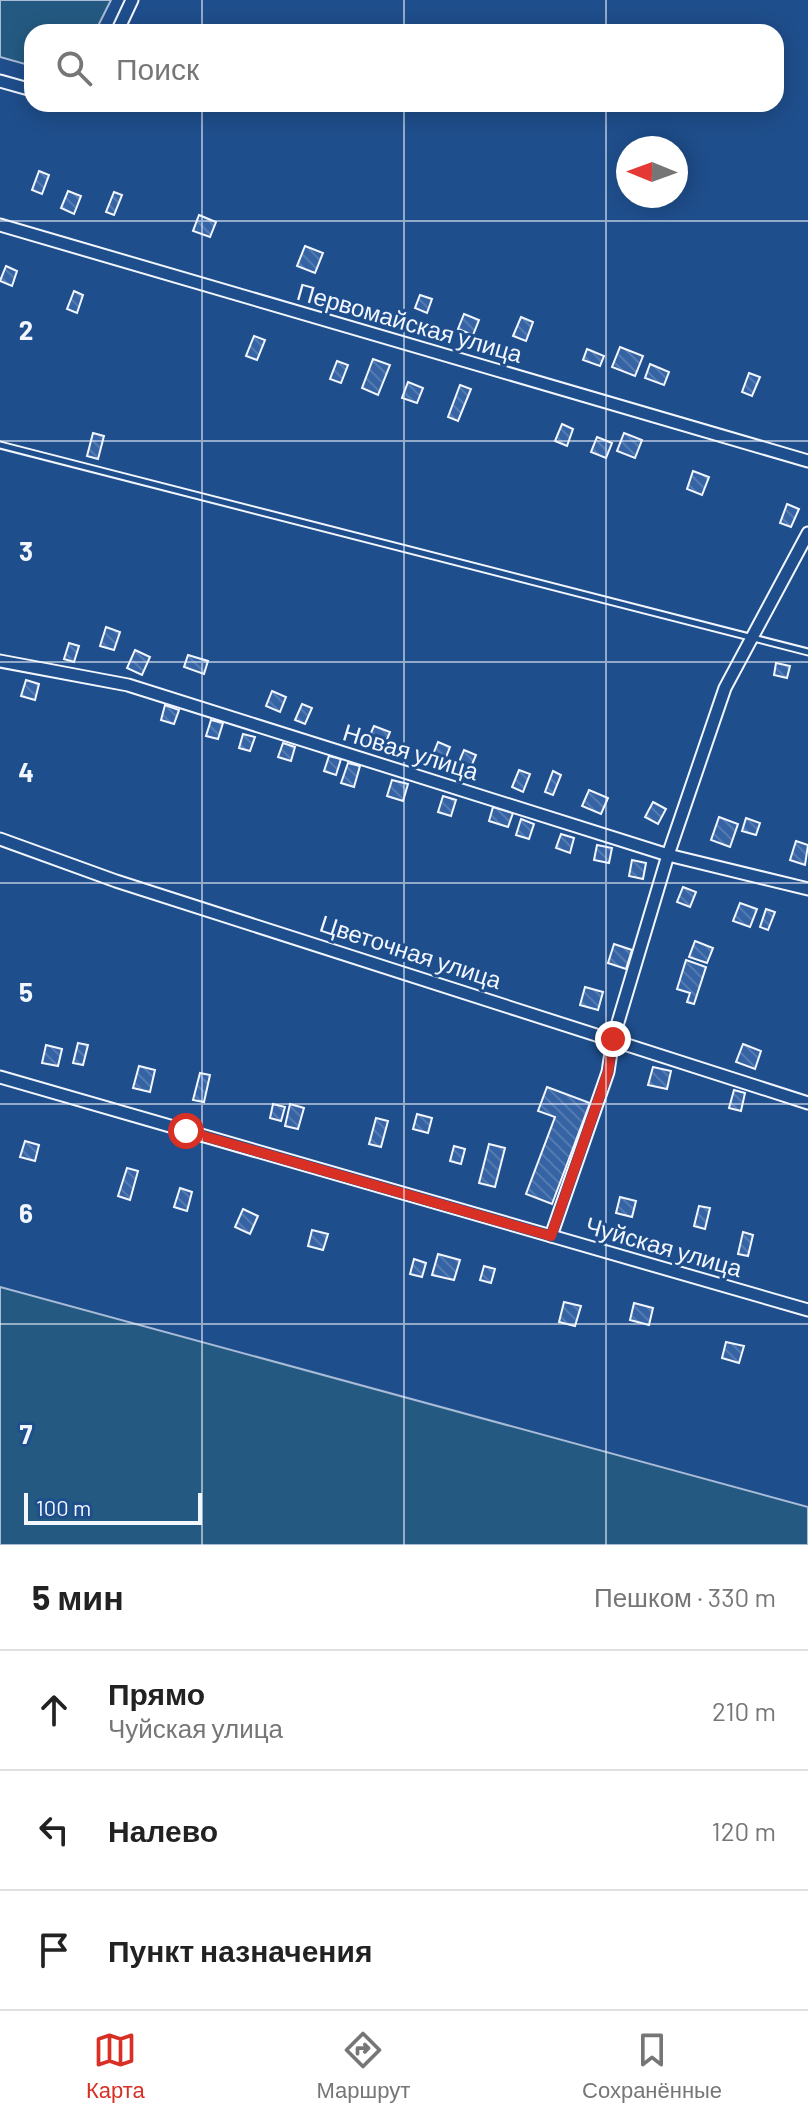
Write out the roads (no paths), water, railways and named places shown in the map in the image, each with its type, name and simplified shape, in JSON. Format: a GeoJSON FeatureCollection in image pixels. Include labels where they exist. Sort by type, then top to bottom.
{"type":"FeatureCollection","features":[{"type":"Feature","properties":{"kind":"street"},"geometry":{"type":"LineString","coordinates":[[121,24],[132,0]]}},
{"type":"Feature","properties":{"kind":"street"},"geometry":{"type":"LineString","coordinates":[[0,81],[24,88]]}},
{"type":"Feature","properties":{"kind":"street","name":"Первомайская улица"},"geometry":{"type":"LineString","coordinates":[[0,225],[808,461]]}},
{"type":"Feature","properties":{"kind":"street"},"geometry":{"type":"LineString","coordinates":[[551,1236],[608,1072],[613,1039],[668,855],[725,688],[808,533]]}},
{"type":"Feature","properties":{"kind":"street","name":"Новая улица"},"geometry":{"type":"LineString","coordinates":[[0,661],[128,685],[668,855],[808,889]]}},
{"type":"Feature","properties":{"kind":"street","name":"Цветочная улица"},"geometry":{"type":"LineString","coordinates":[[0,839],[116,881],[808,1103]]}},
{"type":"Feature","properties":{"kind":"street","name":"Чуйская улица"},"geometry":{"type":"LineString","coordinates":[[0,1077],[808,1310]]}},
{"type":"Feature","properties":{"kind":"lane"},"geometry":{"type":"LineString","coordinates":[[0,445],[808,652]]}}]}
